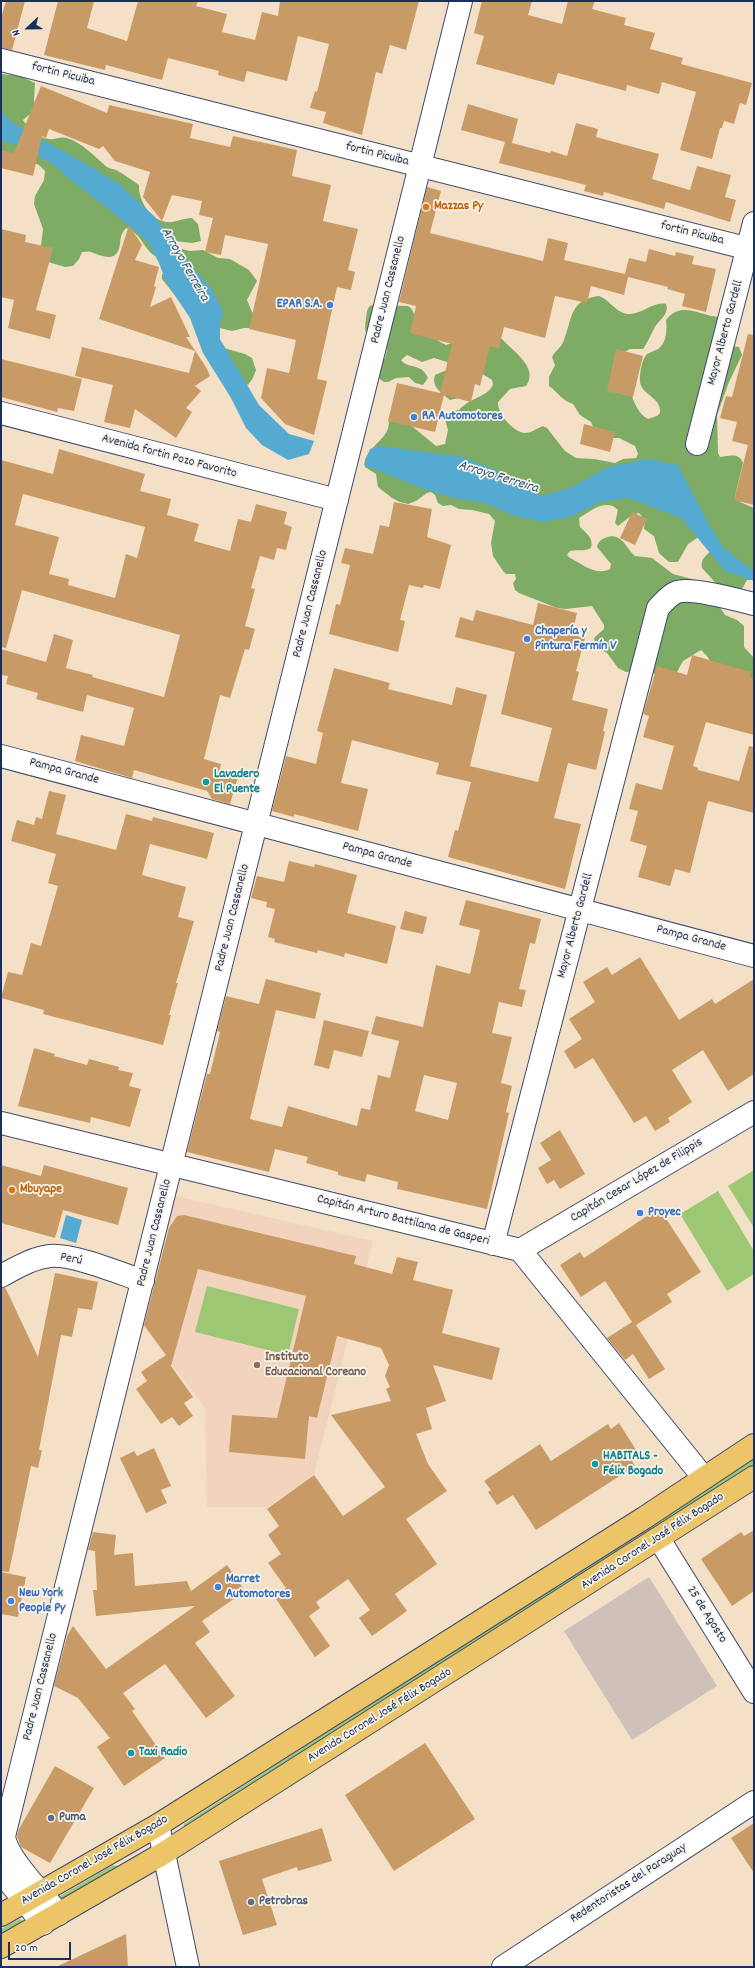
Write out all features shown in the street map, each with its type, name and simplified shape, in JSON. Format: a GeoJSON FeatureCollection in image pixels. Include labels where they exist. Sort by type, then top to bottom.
{"type":"FeatureCollection","features":[{"type":"Feature","properties":{"kind":"main road","name":"Avenida Coronel José Félix Bogado"},"geometry":{"type":"LineString","coordinates":[[1,1915],[158,1825],[637,1523],[754,1445]]}},
{"type":"Feature","properties":{"kind":"main road","name":"Avenida Coronel José Félix Bogado"},"geometry":{"type":"LineString","coordinates":[[1,1947],[164,1853],[754,1477]]}},
{"type":"Feature","properties":{"kind":"street","name":"Padre Juan Cassanello"},"geometry":{"type":"LineString","coordinates":[[34,1897],[5,1844],[4,1836],[461,1]]}},
{"type":"Feature","properties":{"kind":"street","name":"fortin Picuiba"},"geometry":{"type":"LineString","coordinates":[[1,60],[751,249]]}},
{"type":"Feature","properties":{"kind":"street","name":"Mayor Alberto Gardell"},"geometry":{"type":"LineString","coordinates":[[697,444],[751,249],[754,223]]}},
{"type":"Feature","properties":{"kind":"street","name":"Avenida fortin Pozo Favorito"},"geometry":{"type":"LineString","coordinates":[[1,413],[337,500]]}},
{"type":"Feature","properties":{"kind":"street","name":"Mayor Alberto Gardell"},"geometry":{"type":"LineString","coordinates":[[493,1244],[658,608],[670,596],[679,592],[690,591],[753,604]]}},
{"type":"Feature","properties":{"kind":"street","name":"Pampa Grande"},"geometry":{"type":"LineString","coordinates":[[1,756],[754,956]]}},
{"type":"Feature","properties":{"kind":"street","name":"Capitán Cesar López de Filippis"},"geometry":{"type":"LineString","coordinates":[[520,1250],[754,1112]]}},
{"type":"Feature","properties":{"kind":"street","name":"Capitán Arturo Battilana de Gasperi"},"geometry":{"type":"LineString","coordinates":[[1,1123],[520,1250]]}},
{"type":"Feature","properties":{"kind":"street"},"geometry":{"type":"LineString","coordinates":[[520,1250],[704,1478]]}},
{"type":"Feature","properties":{"kind":"street","name":"Perú"},"geometry":{"type":"LineString","coordinates":[[1,1276],[28,1262],[50,1256],[70,1258],[143,1281]]}},
{"type":"Feature","properties":{"kind":"street","name":"25 de Agosto"},"geometry":{"type":"LineString","coordinates":[[658,1539],[754,1692]]}},
{"type":"Feature","properties":{"kind":"street"},"geometry":{"type":"LineString","coordinates":[[1,1788],[12,1780],[22,1765]]}},
{"type":"Feature","properties":{"kind":"street","name":"Redentoristas del Paraguay"},"geometry":{"type":"LineString","coordinates":[[503,1967],[754,1802]]}},
{"type":"Feature","properties":{"kind":"street"},"geometry":{"type":"LineString","coordinates":[[158,1825],[188,1967]]}},
{"type":"Feature","properties":{"kind":"street"},"geometry":{"type":"LineString","coordinates":[[1,1872],[34,1897],[51,1919]]}},
{"type":"Feature","properties":{"kind":"shaded area","name":"Instituto Educacional Coreano"},"geometry":{"type":"Polygon","coordinates":[[[171,1195],[373,1241],[314,1474],[268,1507],[207,1507],[205,1408],[140,1322],[171,1195]]]}},
{"type":"Feature","properties":{"kind":"shaded area"},"geometry":{"type":"Polygon","coordinates":[[[649,1577],[717,1686],[632,1740],[564,1631],[649,1577]]]}},
{"type":"Feature","properties":{"kind":"green space"},"geometry":{"type":"Polygon","coordinates":[[[1,74],[20,76],[35,83],[34,100],[36,109],[23,120],[34,132],[45,138],[65,138],[78,143],[107,167],[118,171],[139,185],[139,191],[143,203],[155,217],[167,222],[192,218],[198,224],[201,241],[192,243],[175,241],[157,257],[148,250],[136,234],[126,228],[121,236],[119,249],[114,256],[106,257],[90,252],[82,252],[79,259],[73,266],[65,267],[48,262],[41,246],[43,229],[34,204],[35,196],[44,180],[45,171],[39,165],[1,151],[1,74]]]}},
{"type":"Feature","properties":{"kind":"green space"},"geometry":{"type":"Polygon","coordinates":[[[178,248],[190,251],[203,250],[218,258],[230,259],[249,270],[257,281],[247,300],[252,312],[255,315],[253,328],[244,328],[232,331],[220,328],[184,307],[162,279],[162,275],[175,250],[178,248]]]}},
{"type":"Feature","properties":{"kind":"green space"},"geometry":{"type":"Polygon","coordinates":[[[599,296],[616,309],[628,314],[633,314],[657,304],[666,304],[667,308],[665,314],[656,326],[643,349],[630,349],[623,353],[627,379],[633,399],[642,414],[648,419],[657,416],[660,413],[660,407],[640,384],[642,365],[647,354],[658,349],[663,343],[666,332],[666,320],[672,314],[684,310],[719,317],[730,346],[739,347],[742,355],[729,382],[717,415],[718,453],[720,457],[739,457],[743,463],[735,496],[740,502],[754,508],[754,580],[747,580],[741,591],[723,591],[702,568],[703,559],[712,549],[700,536],[688,544],[678,562],[669,562],[659,553],[654,536],[644,529],[645,520],[639,513],[632,515],[618,526],[615,523],[618,510],[609,505],[604,505],[593,509],[579,518],[580,527],[591,541],[591,548],[570,551],[567,555],[590,569],[605,571],[610,569],[611,564],[597,547],[599,542],[610,536],[619,538],[635,556],[652,558],[673,574],[703,582],[725,615],[737,620],[744,626],[744,647],[754,658],[754,679],[712,664],[701,650],[683,661],[677,672],[657,676],[650,670],[626,672],[618,668],[607,653],[596,647],[594,638],[604,629],[604,625],[592,606],[566,609],[557,608],[515,590],[513,583],[516,579],[515,574],[506,574],[493,556],[491,543],[495,521],[489,514],[459,509],[451,505],[443,506],[438,503],[435,495],[431,492],[408,504],[400,502],[392,498],[378,487],[376,474],[365,467],[368,453],[387,431],[389,417],[413,427],[436,446],[445,444],[448,430],[444,416],[447,412],[459,410],[488,391],[493,384],[492,380],[481,373],[458,398],[450,400],[438,389],[434,379],[435,375],[447,370],[449,366],[447,362],[434,358],[422,362],[407,355],[401,360],[408,365],[422,370],[428,378],[423,385],[415,383],[409,377],[396,378],[388,382],[384,382],[377,377],[379,365],[385,358],[387,350],[379,342],[368,336],[365,327],[367,311],[372,305],[408,306],[412,309],[417,320],[424,329],[437,340],[446,345],[455,342],[500,338],[503,340],[524,361],[529,373],[529,379],[526,386],[510,389],[498,402],[498,406],[503,417],[516,430],[528,433],[543,426],[547,428],[565,451],[576,458],[594,459],[615,463],[623,459],[636,458],[638,454],[635,446],[619,438],[606,438],[595,431],[591,422],[580,415],[573,404],[563,399],[549,386],[549,377],[555,365],[552,357],[563,342],[574,311],[582,301],[599,296]]]}},
{"type":"Feature","properties":{"kind":"green space"},"geometry":{"type":"Polygon","coordinates":[[[224,348],[245,354],[252,358],[256,370],[248,385],[244,383],[222,352],[224,348]]]}},
{"type":"Feature","properties":{"kind":"green space"},"geometry":{"type":"Polygon","coordinates":[[[754,1170],[754,1228],[728,1186],[754,1170]]]}},
{"type":"Feature","properties":{"kind":"green space"},"geometry":{"type":"Polygon","coordinates":[[[718,1191],[754,1251],[754,1274],[727,1291],[680,1214],[718,1191]]]}},
{"type":"Feature","properties":{"kind":"green space"},"geometry":{"type":"Polygon","coordinates":[[[207,1286],[299,1309],[288,1355],[195,1332],[207,1286]]]}},
{"type":"Feature","properties":{"kind":"green space"},"geometry":{"type":"Polygon","coordinates":[[[754,1459],[754,1466],[184,1829],[184,1824],[754,1459]]]}},
{"type":"Feature","properties":{"kind":"green space"},"geometry":{"type":"Polygon","coordinates":[[[113,1865],[118,1867],[63,1901],[59,1900],[60,1896],[113,1865]]]}},
{"type":"Feature","properties":{"kind":"green space"},"geometry":{"type":"Polygon","coordinates":[[[20,1919],[23,1923],[1,1935],[1,1929],[20,1919]]]}},
{"type":"Feature","properties":{"kind":"water","name":"Arroyo Ferreira"},"geometry":{"type":"Polygon","coordinates":[[[1,110],[8,119],[23,129],[119,184],[154,216],[189,263],[211,288],[222,309],[223,316],[220,323],[220,339],[259,405],[289,434],[314,441],[309,454],[288,460],[262,445],[246,428],[231,398],[203,353],[190,318],[166,282],[159,263],[148,242],[110,210],[68,178],[53,164],[21,147],[1,140],[1,110]]]}},
{"type":"Feature","properties":{"kind":"water","name":"Arroyo Ferreira"},"geometry":{"type":"Polygon","coordinates":[[[379,446],[463,457],[515,478],[541,496],[570,488],[608,467],[648,459],[678,465],[708,523],[723,547],[754,572],[754,581],[725,571],[681,518],[628,498],[600,502],[571,517],[543,522],[514,516],[485,503],[458,499],[424,489],[364,465],[370,449],[379,446]]]}},
{"type":"Feature","properties":{"kind":"water"},"geometry":{"type":"Polygon","coordinates":[[[66,1215],[82,1220],[76,1243],[60,1238],[66,1215]]]}},
{"type":"Feature","properties":{"kind":"building"},"geometry":{"type":"Polygon","coordinates":[[[6,1],[25,1],[12,50],[1,48],[1,18],[6,1]]]}},
{"type":"Feature","properties":{"kind":"building"},"geometry":{"type":"Polygon","coordinates":[[[58,1],[94,1],[87,28],[127,41],[138,1],[198,1],[196,6],[227,14],[222,32],[255,40],[262,12],[278,16],[280,1],[419,1],[406,50],[390,45],[382,74],[376,72],[362,135],[323,123],[326,112],[310,108],[315,91],[317,92],[329,44],[298,36],[287,81],[247,71],[244,82],[218,75],[219,71],[168,58],[162,80],[106,65],[105,70],[44,55],[58,1]]]}},
{"type":"Feature","properties":{"kind":"building"},"geometry":{"type":"Polygon","coordinates":[[[482,1],[532,1],[528,15],[562,24],[568,1],[595,1],[592,9],[626,18],[624,25],[655,33],[650,49],[683,58],[681,64],[752,83],[746,105],[740,103],[734,124],[724,121],[722,128],[720,128],[712,159],[680,150],[696,92],[662,82],[659,94],[627,85],[626,91],[558,73],[554,85],[476,64],[484,36],[474,33],[482,1]]]}},
{"type":"Feature","properties":{"kind":"building"},"geometry":{"type":"Polygon","coordinates":[[[41,86],[107,113],[109,105],[193,124],[190,138],[230,147],[233,136],[297,150],[292,176],[331,185],[323,221],[358,229],[348,270],[355,272],[351,290],[337,287],[317,379],[327,381],[314,435],[285,424],[261,398],[267,368],[289,373],[296,340],[249,329],[268,244],[225,235],[221,255],[205,252],[213,218],[199,215],[202,201],[172,195],[162,221],[143,197],[150,172],[115,161],[103,146],[99,149],[49,129],[46,138],[42,136],[33,176],[1,168],[1,150],[14,153],[41,86]]]}},
{"type":"Feature","properties":{"kind":"building"},"geometry":{"type":"Polygon","coordinates":[[[468,104],[518,119],[512,143],[567,156],[576,123],[598,129],[596,137],[659,154],[652,179],[690,190],[697,166],[731,175],[725,197],[736,200],[730,222],[666,202],[664,209],[604,192],[603,196],[584,191],[586,185],[499,163],[505,142],[461,130],[468,104]]]}},
{"type":"Feature","properties":{"kind":"building"},"geometry":{"type":"Polygon","coordinates":[[[427,187],[441,191],[430,233],[543,261],[548,238],[568,243],[564,260],[625,274],[629,258],[646,262],[649,249],[675,256],[676,252],[694,256],[692,264],[716,269],[706,312],[682,306],[685,294],[667,289],[668,287],[628,277],[624,295],[591,286],[587,303],[555,296],[545,338],[504,327],[499,348],[490,346],[480,386],[475,384],[471,402],[444,395],[435,432],[388,421],[397,383],[440,393],[452,344],[410,333],[416,306],[399,302],[427,187]]]}},
{"type":"Feature","properties":{"kind":"building"},"geometry":{"type":"Polygon","coordinates":[[[129,225],[142,245],[135,260],[159,267],[154,286],[156,287],[150,307],[171,297],[190,337],[186,337],[206,367],[210,376],[195,386],[201,391],[186,408],[192,412],[176,438],[135,409],[130,428],[104,422],[113,385],[75,376],[82,347],[189,373],[195,351],[99,319],[129,225]]]}},
{"type":"Feature","properties":{"kind":"building"},"geometry":{"type":"Polygon","coordinates":[[[1,229],[26,235],[25,242],[53,248],[36,310],[56,315],[50,339],[8,328],[14,300],[1,297],[1,229]]]}},
{"type":"Feature","properties":{"kind":"building"},"geometry":{"type":"Polygon","coordinates":[[[748,334],[754,335],[754,505],[734,500],[748,445],[732,441],[737,422],[720,418],[726,396],[732,397],[748,334]]]}},
{"type":"Feature","properties":{"kind":"building"},"geometry":{"type":"Polygon","coordinates":[[[616,349],[643,356],[633,397],[607,391],[616,349]]]}},
{"type":"Feature","properties":{"kind":"building"},"geometry":{"type":"Polygon","coordinates":[[[1,359],[82,379],[74,411],[58,408],[57,412],[1,397],[1,359]]]}},
{"type":"Feature","properties":{"kind":"building"},"geometry":{"type":"Polygon","coordinates":[[[584,424],[615,432],[610,452],[580,444],[584,424]]]}},
{"type":"Feature","properties":{"kind":"building"},"geometry":{"type":"Polygon","coordinates":[[[59,449],[145,474],[140,491],[171,499],[167,515],[199,524],[194,541],[230,551],[238,519],[251,522],[256,504],[287,512],[284,524],[292,527],[286,550],[277,548],[274,560],[260,556],[251,588],[255,589],[245,626],[255,629],[249,650],[245,649],[230,698],[220,695],[204,759],[221,764],[219,772],[238,777],[230,804],[212,799],[207,791],[134,770],[132,778],[75,761],[81,735],[124,746],[134,708],[87,695],[83,712],[36,699],[38,693],[6,684],[8,676],[1,675],[1,649],[46,662],[54,634],[73,640],[66,668],[93,675],[92,677],[164,697],[180,635],[22,590],[6,648],[1,647],[1,460],[53,474],[59,449]],[[23,494],[15,525],[59,537],[49,574],[69,579],[68,585],[115,598],[126,554],[137,558],[145,527],[23,494]]]}},
{"type":"Feature","properties":{"kind":"building"},"geometry":{"type":"Polygon","coordinates":[[[394,502],[432,509],[427,537],[451,545],[440,589],[424,585],[423,588],[409,585],[400,620],[405,621],[398,652],[329,634],[336,604],[340,605],[350,565],[341,563],[345,548],[373,554],[380,525],[389,527],[394,502]]]}},
{"type":"Feature","properties":{"kind":"building"},"geometry":{"type":"Polygon","coordinates":[[[632,512],[647,519],[635,545],[620,538],[632,512]]]}},
{"type":"Feature","properties":{"kind":"building"},"geometry":{"type":"Polygon","coordinates":[[[538,603],[577,613],[572,635],[585,638],[576,671],[579,672],[572,700],[608,709],[603,731],[605,732],[596,770],[568,763],[554,818],[581,824],[565,889],[448,857],[455,830],[458,831],[471,782],[436,774],[439,763],[352,740],[341,783],[368,789],[358,831],[294,814],[294,817],[272,811],[286,756],[316,764],[323,733],[317,731],[334,668],[390,683],[388,689],[452,705],[456,687],[487,695],[470,766],[538,782],[552,728],[501,714],[515,652],[455,637],[460,617],[473,621],[476,610],[533,625],[538,603]]]}},
{"type":"Feature","properties":{"kind":"building"},"geometry":{"type":"Polygon","coordinates":[[[692,655],[751,672],[750,677],[754,678],[754,735],[706,722],[693,766],[698,768],[698,770],[739,781],[749,746],[754,747],[754,813],[708,801],[690,873],[675,869],[670,886],[638,877],[647,846],[630,841],[638,811],[629,809],[636,783],[662,790],[674,746],[643,737],[649,716],[643,714],[657,666],[687,675],[692,655]]]}},
{"type":"Feature","properties":{"kind":"building"},"geometry":{"type":"Polygon","coordinates":[[[49,791],[66,795],[56,834],[116,850],[126,814],[152,821],[153,817],[214,833],[207,859],[150,844],[142,875],[186,887],[178,917],[194,921],[176,983],[178,983],[169,1015],[171,1015],[163,1045],[43,1014],[44,1010],[1,998],[8,972],[22,975],[31,943],[41,946],[58,886],[48,883],[56,854],[11,841],[17,820],[34,825],[36,817],[42,819],[49,791]]]}},
{"type":"Feature","properties":{"kind":"building"},"geometry":{"type":"Polygon","coordinates":[[[289,861],[314,867],[315,864],[357,875],[347,913],[396,926],[387,964],[345,953],[344,957],[318,950],[317,953],[274,942],[275,939],[268,937],[275,909],[266,907],[267,902],[251,898],[257,876],[284,882],[289,861]]]}},
{"type":"Feature","properties":{"kind":"building"},"geometry":{"type":"Polygon","coordinates":[[[466,900],[541,919],[535,944],[530,943],[519,989],[526,990],[522,1007],[499,1002],[492,1033],[512,1037],[501,1083],[512,1086],[506,1112],[509,1113],[487,1209],[397,1189],[398,1182],[367,1174],[365,1182],[338,1175],[338,1172],[306,1163],[308,1157],[275,1149],[269,1172],[187,1152],[207,1074],[210,1074],[220,1032],[217,1031],[226,996],[259,1004],[266,979],[321,993],[315,1019],[276,1010],[250,1119],[282,1127],[288,1106],[357,1126],[361,1108],[370,1110],[378,1075],[390,1078],[399,1041],[371,1034],[376,1016],[423,1027],[436,965],[470,974],[480,930],[459,925],[466,900]],[[424,1075],[415,1111],[448,1120],[457,1083],[424,1075]]]}},
{"type":"Feature","properties":{"kind":"building"},"geometry":{"type":"Polygon","coordinates":[[[405,911],[427,917],[423,934],[400,929],[405,911]]]}},
{"type":"Feature","properties":{"kind":"building"},"geometry":{"type":"Polygon","coordinates":[[[640,957],[679,1020],[712,999],[715,1004],[754,979],[754,1074],[728,1091],[703,1050],[672,1070],[692,1102],[668,1118],[670,1122],[655,1131],[646,1116],[634,1123],[593,1058],[575,1069],[564,1051],[582,1039],[569,1019],[595,1002],[583,982],[607,967],[612,975],[640,957]]]}},
{"type":"Feature","properties":{"kind":"building"},"geometry":{"type":"Polygon","coordinates":[[[324,1020],[369,1031],[362,1057],[334,1050],[329,1069],[314,1065],[324,1020]]]}},
{"type":"Feature","properties":{"kind":"building"},"geometry":{"type":"Polygon","coordinates":[[[34,1048],[55,1054],[54,1056],[87,1065],[89,1059],[119,1067],[118,1070],[133,1073],[129,1086],[141,1089],[130,1127],[91,1117],[90,1123],[18,1106],[34,1048]]]}},
{"type":"Feature","properties":{"kind":"building"},"geometry":{"type":"Polygon","coordinates":[[[560,1130],[585,1174],[560,1189],[554,1180],[547,1184],[538,1168],[551,1160],[540,1143],[560,1130]]]}},
{"type":"Feature","properties":{"kind":"building"},"geometry":{"type":"Polygon","coordinates":[[[1,1165],[41,1176],[44,1165],[128,1188],[118,1225],[63,1210],[55,1238],[1,1223],[1,1165]]]}},
{"type":"Feature","properties":{"kind":"building"},"geometry":{"type":"Polygon","coordinates":[[[659,1208],[701,1272],[667,1294],[672,1302],[636,1325],[665,1369],[649,1379],[633,1354],[625,1360],[607,1338],[632,1322],[605,1281],[581,1297],[560,1265],[580,1252],[584,1258],[659,1208]]]}},
{"type":"Feature","properties":{"kind":"building"},"geometry":{"type":"Polygon","coordinates":[[[184,1215],[356,1256],[354,1264],[392,1274],[397,1257],[418,1262],[413,1280],[453,1290],[442,1333],[500,1348],[492,1380],[433,1365],[446,1401],[426,1408],[432,1429],[416,1434],[428,1464],[447,1491],[406,1519],[437,1564],[395,1594],[407,1611],[372,1636],[359,1618],[370,1610],[348,1579],[316,1602],[320,1608],[309,1616],[330,1646],[315,1657],[274,1596],[286,1588],[268,1563],[281,1554],[268,1535],[279,1526],[267,1509],[314,1475],[343,1516],[385,1487],[331,1415],[391,1401],[386,1389],[390,1387],[385,1376],[389,1365],[381,1348],[337,1336],[317,1418],[309,1416],[305,1459],[229,1452],[232,1415],[277,1418],[306,1296],[198,1269],[171,1366],[193,1397],[184,1403],[193,1416],[179,1426],[172,1417],[161,1424],[136,1389],[147,1381],[141,1372],[166,1355],[144,1325],[169,1228],[177,1216],[184,1215]]]}},
{"type":"Feature","properties":{"kind":"building"},"geometry":{"type":"Polygon","coordinates":[[[55,1273],[98,1282],[92,1310],[78,1308],[72,1337],[61,1335],[39,1450],[42,1450],[38,1468],[31,1466],[9,1572],[1,1571],[1,1288],[5,1287],[38,1357],[55,1273]]]}},
{"type":"Feature","properties":{"kind":"building"},"geometry":{"type":"Polygon","coordinates":[[[619,1423],[640,1456],[632,1461],[635,1466],[536,1530],[513,1495],[497,1505],[488,1492],[491,1490],[484,1481],[540,1444],[551,1461],[608,1424],[611,1429],[619,1423]]]}},
{"type":"Feature","properties":{"kind":"building"},"geometry":{"type":"Polygon","coordinates":[[[154,1448],[171,1486],[161,1490],[167,1503],[146,1513],[120,1458],[134,1451],[137,1456],[154,1448]]]}},
{"type":"Feature","properties":{"kind":"building"},"geometry":{"type":"Polygon","coordinates":[[[754,1530],[754,1591],[732,1606],[701,1559],[741,1532],[744,1536],[754,1530]]]}},
{"type":"Feature","properties":{"kind":"building"},"geometry":{"type":"Polygon","coordinates":[[[93,1532],[116,1535],[114,1555],[133,1553],[135,1586],[187,1581],[191,1591],[227,1565],[245,1591],[202,1621],[210,1632],[195,1643],[235,1696],[206,1718],[165,1664],[123,1693],[135,1709],[132,1711],[165,1758],[124,1786],[97,1747],[110,1738],[78,1698],[54,1686],[67,1636],[73,1626],[106,1669],[195,1606],[96,1616],[93,1590],[97,1590],[95,1551],[88,1550],[93,1532]]]}},
{"type":"Feature","properties":{"kind":"building","name":"New York People Py"},"geometry":{"type":"Polygon","coordinates":[[[1,1572],[26,1577],[18,1617],[1,1614],[1,1572]]]}},
{"type":"Feature","properties":{"kind":"building"},"geometry":{"type":"Polygon","coordinates":[[[425,1743],[475,1819],[394,1871],[345,1795],[425,1743]]]}},
{"type":"Feature","properties":{"kind":"building","name":"Puma"},"geometry":{"type":"Polygon","coordinates":[[[55,1766],[94,1788],[50,1863],[21,1847],[17,1836],[19,1829],[55,1766]]]}},
{"type":"Feature","properties":{"kind":"building"},"geometry":{"type":"Polygon","coordinates":[[[754,1823],[754,1873],[731,1838],[754,1823]]]}},
{"type":"Feature","properties":{"kind":"building","name":"Petrobras"},"geometry":{"type":"Polygon","coordinates":[[[322,1828],[332,1861],[298,1871],[297,1867],[262,1879],[277,1925],[243,1935],[219,1861],[322,1828]]]}},
{"type":"Feature","properties":{"kind":"building"},"geometry":{"type":"Polygon","coordinates":[[[126,1934],[128,1967],[56,1967],[126,1934]]]}},
{"type":"Feature","properties":{"kind":"place","name":"Mazzas Py"},"geometry":{"type":"Point","coordinates":[426,207]}},
{"type":"Feature","properties":{"kind":"place","name":"EPAR S.A."},"geometry":{"type":"Point","coordinates":[330,305]}},
{"type":"Feature","properties":{"kind":"place","name":"RA Automotores"},"geometry":{"type":"Point","coordinates":[414,417]}},
{"type":"Feature","properties":{"kind":"place","name":"Chapería y Pintura Fermín V"},"geometry":{"type":"Point","coordinates":[527,639]}},
{"type":"Feature","properties":{"kind":"place","name":"Lavadero El Puente"},"geometry":{"type":"Point","coordinates":[206,782]}},
{"type":"Feature","properties":{"kind":"place","name":"Mbuyape"},"geometry":{"type":"Point","coordinates":[12,1190]}},
{"type":"Feature","properties":{"kind":"place","name":"Proyec"},"geometry":{"type":"Point","coordinates":[640,1213]}},
{"type":"Feature","properties":{"kind":"place","name":"Instituto Educacional Coreano"},"geometry":{"type":"Point","coordinates":[257,1365]}},
{"type":"Feature","properties":{"kind":"place","name":"HABITALS - Félix Bogado"},"geometry":{"type":"Point","coordinates":[595,1464]}},
{"type":"Feature","properties":{"kind":"place","name":"Marret Automotores"},"geometry":{"type":"Point","coordinates":[218,1587]}},
{"type":"Feature","properties":{"kind":"place","name":"New York People Py"},"geometry":{"type":"Point","coordinates":[11,1601]}},
{"type":"Feature","properties":{"kind":"place","name":"Taxi Radio"},"geometry":{"type":"Point","coordinates":[131,1753]}},
{"type":"Feature","properties":{"kind":"place","name":"Puma"},"geometry":{"type":"Point","coordinates":[51,1818]}},
{"type":"Feature","properties":{"kind":"place","name":"Petrobras"},"geometry":{"type":"Point","coordinates":[251,1902]}}]}
